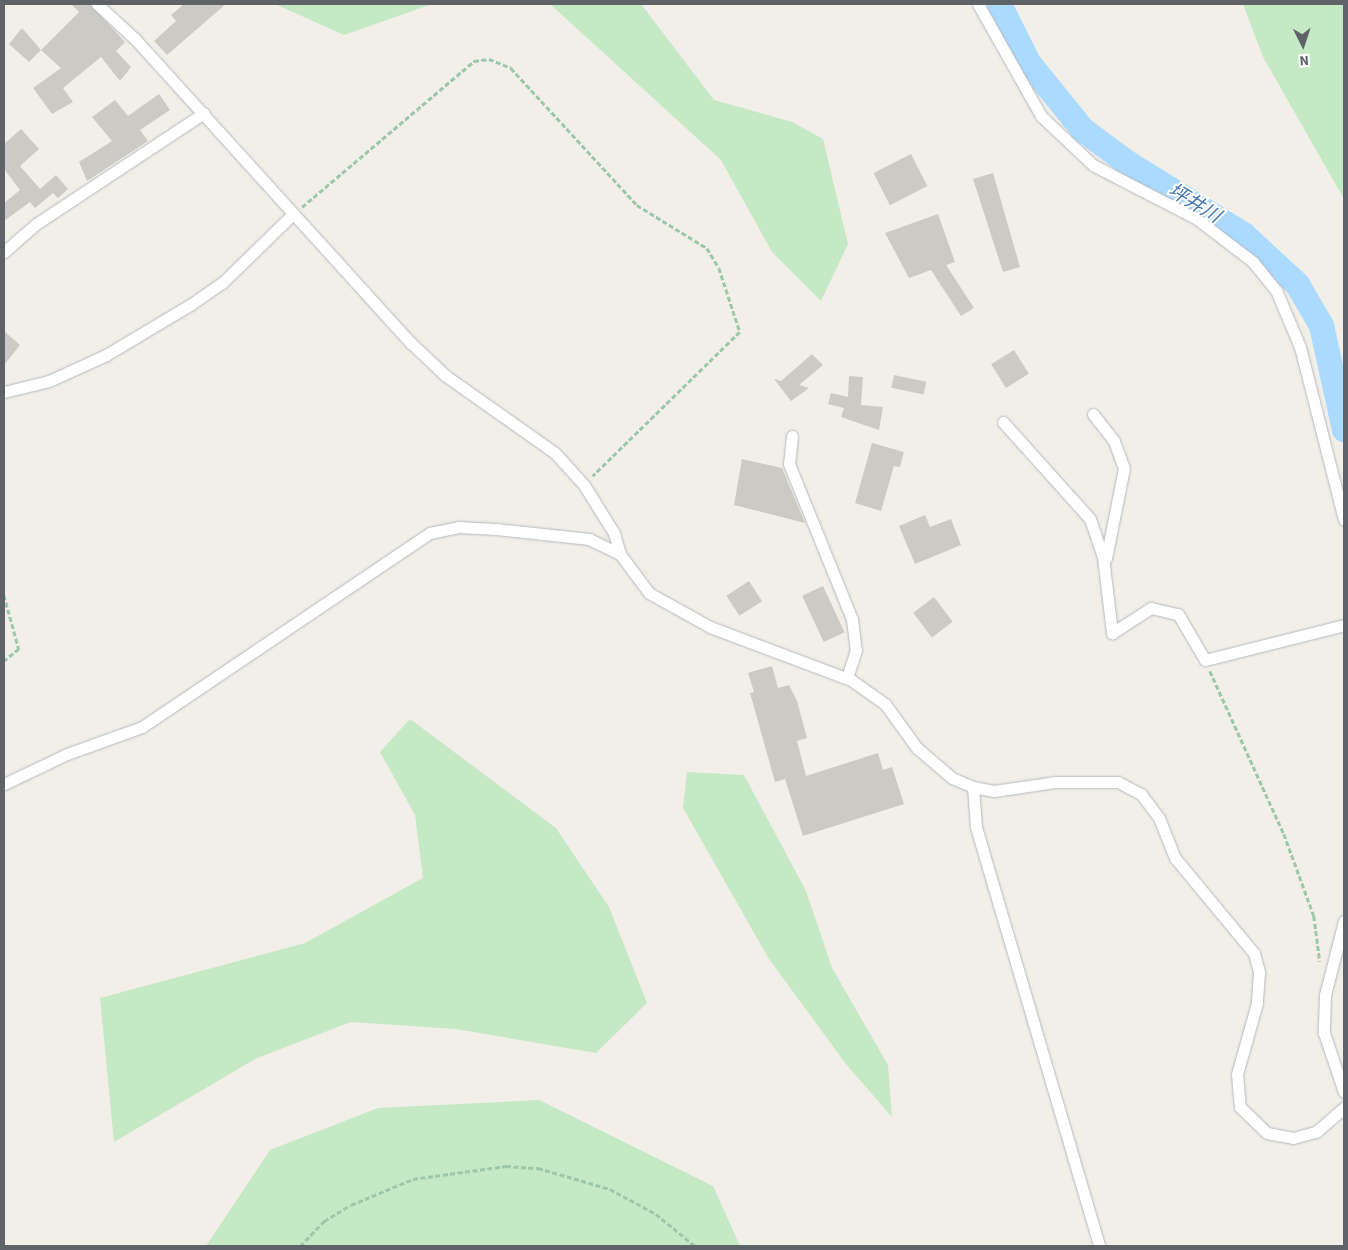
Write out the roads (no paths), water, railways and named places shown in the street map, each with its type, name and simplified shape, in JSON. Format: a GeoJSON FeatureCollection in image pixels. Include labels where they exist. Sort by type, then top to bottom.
{"type":"FeatureCollection","features":[{"type":"Feature","properties":{"kind":"street"},"geometry":{"type":"LineString","coordinates":[[97,4],[204,113],[411,343],[446,376],[555,453],[584,485],[614,533],[620,554],[650,593],[674,609],[847,678],[885,704],[917,748],[952,778],[973,787],[994,790],[1056,782],[1118,782],[1141,794],[1159,818],[1175,858],[1254,953],[1259,972],[1257,1002],[1237,1074],[1240,1107],[1267,1133],[1293,1138],[1316,1132],[1344,1108]]}},
{"type":"Feature","properties":{"kind":"street"},"geometry":{"type":"LineString","coordinates":[[978,4],[1041,116],[1093,165],[1197,219],[1253,262],[1276,290],[1300,347],[1344,519]]}},
{"type":"Feature","properties":{"kind":"street"},"geometry":{"type":"LineString","coordinates":[[4,252],[36,224],[204,113]]}},
{"type":"Feature","properties":{"kind":"street"},"geometry":{"type":"LineString","coordinates":[[4,392],[49,381],[106,355],[190,305],[222,284],[293,214]]}},
{"type":"Feature","properties":{"kind":"street"},"geometry":{"type":"LineString","coordinates":[[1093,414],[1114,440],[1124,468],[1105,568]]}},
{"type":"Feature","properties":{"kind":"street"},"geometry":{"type":"LineString","coordinates":[[1003,422],[1081,507],[1100,543],[1105,568],[1112,633],[1151,608],[1178,614],[1205,660],[1344,625]]}},
{"type":"Feature","properties":{"kind":"street"},"geometry":{"type":"LineString","coordinates":[[792,436],[789,464],[852,619],[856,650],[847,678]]}},
{"type":"Feature","properties":{"kind":"street"},"geometry":{"type":"LineString","coordinates":[[4,784],[67,754],[142,727],[430,533],[459,527],[589,539],[620,554]]}},
{"type":"Feature","properties":{"kind":"street"},"geometry":{"type":"LineString","coordinates":[[973,787],[976,827],[1099,1246]]}},
{"type":"Feature","properties":{"kind":"street"},"geometry":{"type":"LineString","coordinates":[[1344,921],[1325,995],[1324,1034],[1344,1092]]}},
{"type":"Feature","properties":{"kind":"waterway","name":"坪井川"},"geometry":{"type":"LineString","coordinates":[[999,4],[1028,62],[1082,129],[1128,163],[1243,234],[1297,284],[1321,325],[1344,430]]}}]}
